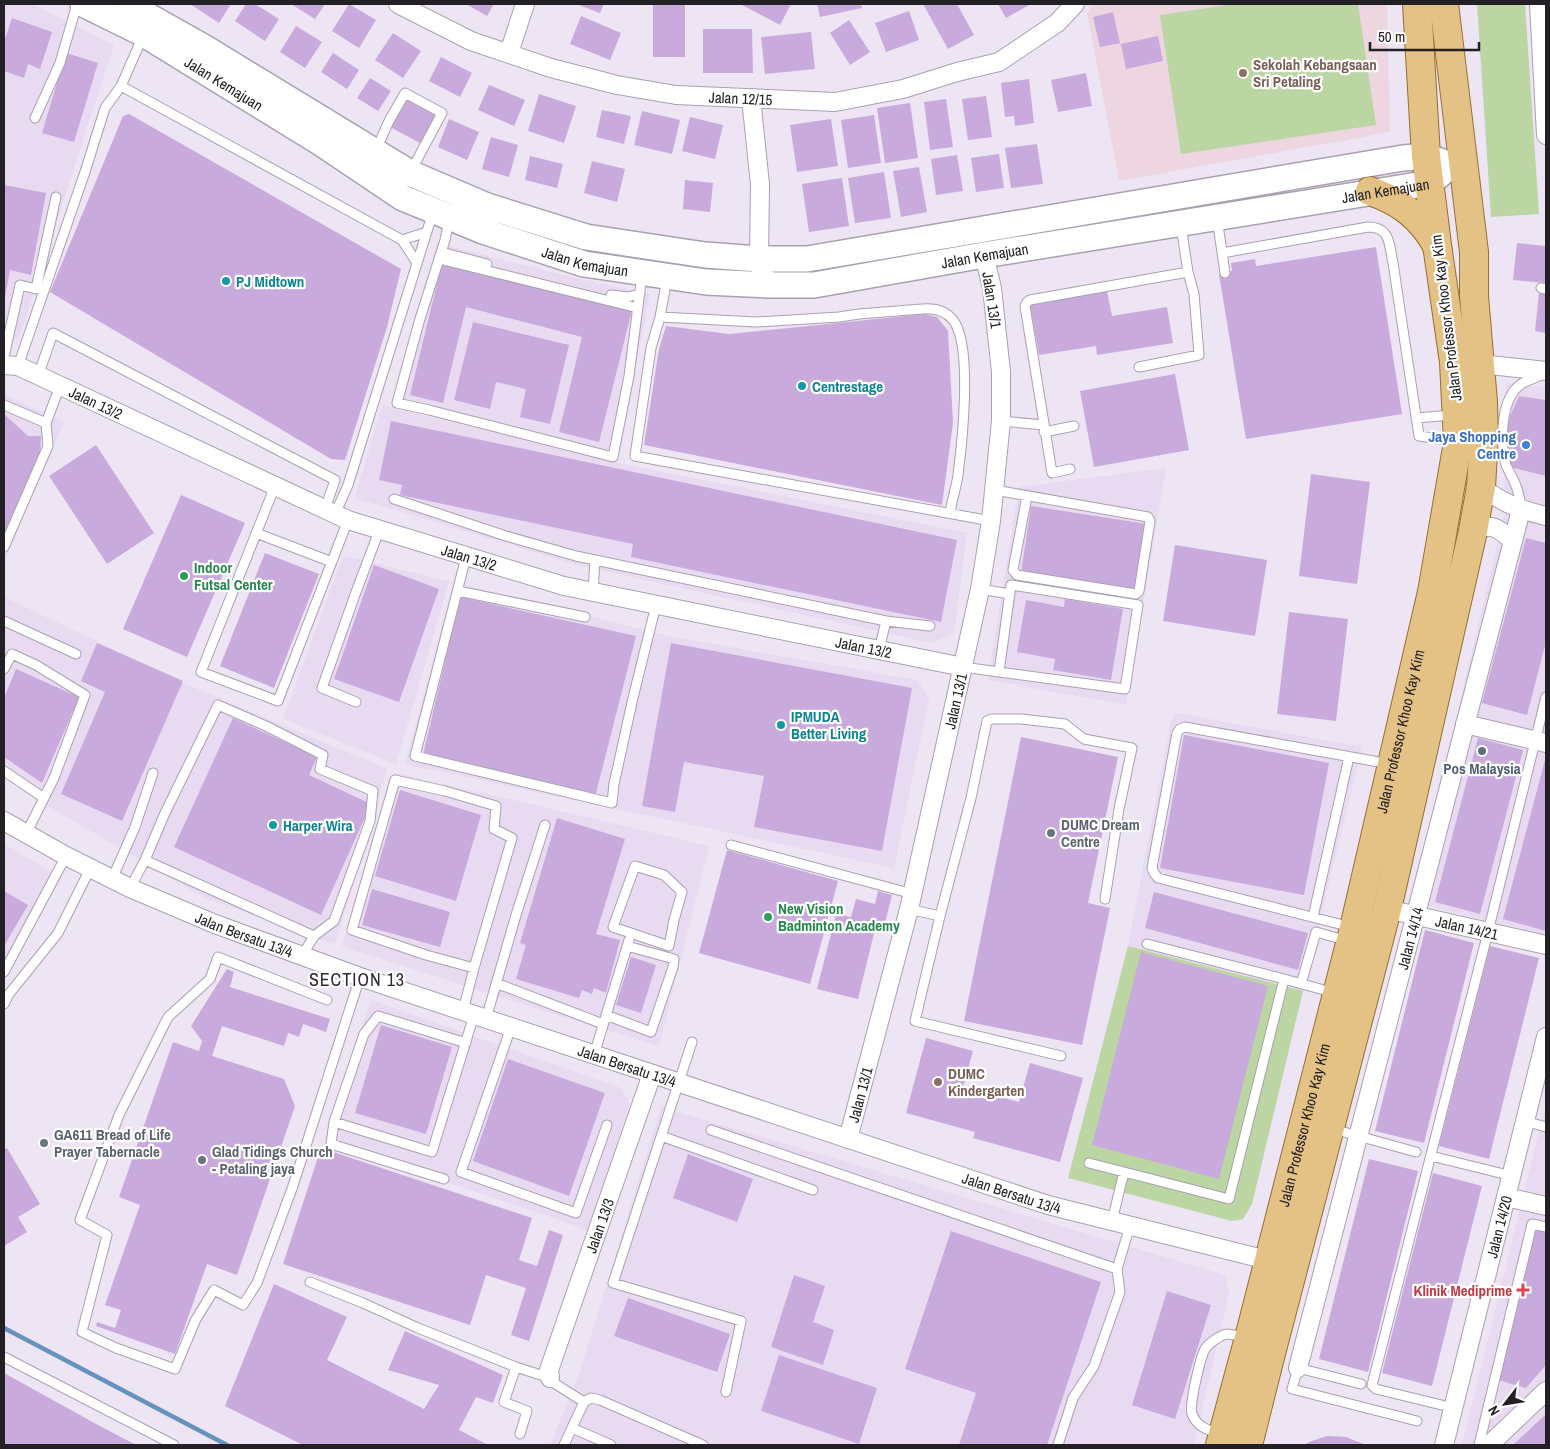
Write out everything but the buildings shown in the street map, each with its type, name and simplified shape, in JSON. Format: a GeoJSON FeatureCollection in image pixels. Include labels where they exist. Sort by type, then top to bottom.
{"type":"FeatureCollection","features":[{"type":"Feature","properties":{"kind":"main road","name":"Jalan Kemajuan"},"geometry":{"type":"LineString","coordinates":[[83,4],[144,34],[321,143],[403,198],[445,210],[483,231],[641,283],[668,276],[706,282],[814,286],[984,255],[1370,191],[1430,183],[1451,165],[1426,156],[807,259],[758,259],[705,255],[586,237],[487,206],[445,210]]}},
{"type":"Feature","properties":{"kind":"main road","name":"Jalan Kemajuan"},"geometry":{"type":"LineString","coordinates":[[127,4],[205,48],[410,173],[445,210]]}},
{"type":"Feature","properties":{"kind":"main road","name":"Jalan Professor Khoo Kay Kim"},"geometry":{"type":"LineString","coordinates":[[1248,1445],[1268,1361],[1281,1263],[1338,994],[1432,592],[1458,442],[1454,362],[1426,156],[1417,4]]}},
{"type":"Feature","properties":{"kind":"main road","name":"Jalan Professor Khoo Kay Kim"},"geometry":{"type":"LineString","coordinates":[[1221,1440],[1249,1338],[1281,1263],[1330,1128],[1387,910],[1473,531],[1481,487],[1484,438],[1483,402],[1474,296],[1474,252],[1444,6]]}},
{"type":"Feature","properties":{"kind":"main road"},"geometry":{"type":"LineString","coordinates":[[1444,6],[1440,49],[1451,165],[1463,252],[1474,296]]}},
{"type":"Feature","properties":{"kind":"main road"},"geometry":{"type":"LineString","coordinates":[[1227,216],[1241,208],[1242,200],[1234,187]]}},
{"type":"Feature","properties":{"kind":"main road"},"geometry":{"type":"LineString","coordinates":[[1370,191],[1384,196],[1410,211],[1420,221],[1437,245]]}},
{"type":"Feature","properties":{"kind":"street","name":"Jalan 12/15"},"geometry":{"type":"LineString","coordinates":[[398,4],[471,41],[551,68],[616,85],[676,95],[836,102],[903,89],[957,72],[999,62],[1057,23],[1075,4]]}},
{"type":"Feature","properties":{"kind":"street"},"geometry":{"type":"LineString","coordinates":[[509,53],[525,4]]}},
{"type":"Feature","properties":{"kind":"street"},"geometry":{"type":"LineString","coordinates":[[1539,4],[1546,135]]}},
{"type":"Feature","properties":{"kind":"street"},"geometry":{"type":"LineString","coordinates":[[751,98],[760,184],[758,259],[769,285]]}},
{"type":"Feature","properties":{"kind":"street","name":"Jalan 13/1"},"geometry":{"type":"LineString","coordinates":[[848,1139],[911,902],[980,589],[992,520],[1001,421],[1001,372],[992,288],[984,255]]}},
{"type":"Feature","properties":{"kind":"street","name":"Jalan 13/2"},"geometry":{"type":"LineString","coordinates":[[8,363],[336,514],[379,531],[564,586],[963,667]]}},
{"type":"Feature","properties":{"kind":"street"},"geometry":{"type":"LineString","coordinates":[[1480,364],[1546,372]]}},
{"type":"Feature","properties":{"kind":"street"},"geometry":{"type":"LineString","coordinates":[[1481,487],[1497,498],[1521,510],[1546,516]]}},
{"type":"Feature","properties":{"kind":"street","name":"Jalan 14/14"},"geometry":{"type":"LineString","coordinates":[[1298,1368],[1521,510]]}},
{"type":"Feature","properties":{"kind":"street"},"geometry":{"type":"LineString","coordinates":[[1473,531],[1483,526],[1493,527],[1503,532],[1513,541]]}},
{"type":"Feature","properties":{"kind":"street"},"geometry":{"type":"LineString","coordinates":[[1465,724],[1541,742]]}},
{"type":"Feature","properties":{"kind":"street","name":"Jalan Bersatu 13/4"},"geometry":{"type":"LineString","coordinates":[[4,821],[66,856],[130,888],[215,924],[360,977],[1048,1205],[1281,1263]]}},
{"type":"Feature","properties":{"kind":"street","name":"Jalan 14/21"},"geometry":{"type":"LineString","coordinates":[[1387,910],[1546,945]]}},
{"type":"Feature","properties":{"kind":"street","name":"Jalan 14/20"},"geometry":{"type":"LineString","coordinates":[[1450,1444],[1454,1408],[1546,1037]]}},
{"type":"Feature","properties":{"kind":"street","name":"Jalan 13/3"},"geometry":{"type":"LineString","coordinates":[[550,1378],[549,1370],[652,1074]]}},
{"type":"Feature","properties":{"kind":"street"},"geometry":{"type":"LineString","coordinates":[[1506,1197],[1546,1206]]}},
{"type":"Feature","properties":{"kind":"street"},"geometry":{"type":"LineString","coordinates":[[1489,1445],[1546,1391]]}},
{"type":"Feature","properties":{"kind":"lane"},"geometry":{"type":"LineString","coordinates":[[35,118],[60,63],[77,4]]}},
{"type":"Feature","properties":{"kind":"lane"},"geometry":{"type":"LineString","coordinates":[[8,363],[85,172],[105,108],[121,86],[144,34]]}},
{"type":"Feature","properties":{"kind":"lane"},"geometry":{"type":"LineString","coordinates":[[121,86],[402,240],[418,263]]}},
{"type":"Feature","properties":{"kind":"lane"},"geometry":{"type":"LineString","coordinates":[[375,152],[389,121],[405,93],[442,113],[410,173]]}},
{"type":"Feature","properties":{"kind":"lane"},"geometry":{"type":"LineString","coordinates":[[8,363],[20,285],[36,289],[56,197]]}},
{"type":"Feature","properties":{"kind":"lane"},"geometry":{"type":"LineString","coordinates":[[402,240],[445,210]]}},
{"type":"Feature","properties":{"kind":"lane"},"geometry":{"type":"LineString","coordinates":[[445,210],[440,256],[397,403],[613,456],[629,376],[641,283]]}},
{"type":"Feature","properties":{"kind":"lane"},"geometry":{"type":"LineString","coordinates":[[336,514],[348,485],[418,263],[445,210]]}},
{"type":"Feature","properties":{"kind":"lane"},"geometry":{"type":"LineString","coordinates":[[1225,273],[1222,253],[1227,216]]}},
{"type":"Feature","properties":{"kind":"lane"},"geometry":{"type":"LineString","coordinates":[[1139,368],[1199,355],[1194,294],[1188,272],[1180,223]]}},
{"type":"Feature","properties":{"kind":"lane"},"geometry":{"type":"LineString","coordinates":[[1222,253],[1368,227],[1378,227],[1385,232],[1393,263],[1419,436],[1458,442]]}},
{"type":"Feature","properties":{"kind":"lane"},"geometry":{"type":"LineString","coordinates":[[440,256],[620,297],[628,297],[641,283]]}},
{"type":"Feature","properties":{"kind":"lane"},"geometry":{"type":"LineString","coordinates":[[440,256],[638,308]]}},
{"type":"Feature","properties":{"kind":"lane"},"geometry":{"type":"LineString","coordinates":[[1070,469],[1052,473],[1025,306],[1026,302],[1188,272]]}},
{"type":"Feature","properties":{"kind":"lane"},"geometry":{"type":"LineString","coordinates":[[668,276],[660,317],[651,348],[635,456],[992,520]]}},
{"type":"Feature","properties":{"kind":"lane"},"geometry":{"type":"LineString","coordinates":[[660,317],[756,322],[839,317],[933,308],[941,311],[954,320],[961,338],[964,356],[965,401],[958,476],[950,513]]}},
{"type":"Feature","properties":{"kind":"lane"},"geometry":{"type":"LineString","coordinates":[[38,376],[53,333],[335,480],[336,514],[332,562],[278,702],[201,672],[275,486]]}},
{"type":"Feature","properties":{"kind":"lane"},"geometry":{"type":"LineString","coordinates":[[1521,510],[1517,486],[1506,465],[1504,454],[1502,433],[1505,414],[1511,395],[1521,384],[1546,372]]}},
{"type":"Feature","properties":{"kind":"lane"},"geometry":{"type":"LineString","coordinates":[[4,547],[48,446],[46,423],[60,386]]}},
{"type":"Feature","properties":{"kind":"lane"},"geometry":{"type":"LineString","coordinates":[[4,404],[46,423]]}},
{"type":"Feature","properties":{"kind":"lane"},"geometry":{"type":"LineString","coordinates":[[1416,418],[1457,414]]}},
{"type":"Feature","properties":{"kind":"lane"},"geometry":{"type":"LineString","coordinates":[[1001,421],[1044,428],[1074,426]]}},
{"type":"Feature","properties":{"kind":"lane"},"geometry":{"type":"LineString","coordinates":[[995,490],[1148,517],[1150,521],[1139,591],[1136,594],[1017,575],[1013,570],[1027,496]]}},
{"type":"Feature","properties":{"kind":"lane"},"geometry":{"type":"LineString","coordinates":[[394,499],[506,536],[576,556],[886,621],[930,626]]}},
{"type":"Feature","properties":{"kind":"lane"},"geometry":{"type":"LineString","coordinates":[[356,702],[322,688],[379,531]]}},
{"type":"Feature","properties":{"kind":"lane"},"geometry":{"type":"LineString","coordinates":[[256,533],[332,562]]}},
{"type":"Feature","properties":{"kind":"lane"},"geometry":{"type":"LineString","coordinates":[[466,557],[415,756],[612,803],[614,784],[628,717],[656,605]]}},
{"type":"Feature","properties":{"kind":"lane"},"geometry":{"type":"LineString","coordinates":[[592,592],[596,560]]}},
{"type":"Feature","properties":{"kind":"lane"},"geometry":{"type":"LineString","coordinates":[[963,667],[999,672],[1125,689],[1138,605],[1011,585],[999,672]]}},
{"type":"Feature","properties":{"kind":"lane"},"geometry":{"type":"LineString","coordinates":[[980,589],[1010,594]]}},
{"type":"Feature","properties":{"kind":"lane"},"geometry":{"type":"LineString","coordinates":[[458,591],[585,617]]}},
{"type":"Feature","properties":{"kind":"lane"},"geometry":{"type":"LineString","coordinates":[[4,620],[76,654]]}},
{"type":"Feature","properties":{"kind":"lane"},"geometry":{"type":"LineString","coordinates":[[879,650],[886,621]]}},
{"type":"Feature","properties":{"kind":"lane"},"geometry":{"type":"LineString","coordinates":[[4,669],[8,652],[36,665],[85,695],[54,778],[26,834]]}},
{"type":"Feature","properties":{"kind":"lane"},"geometry":{"type":"LineString","coordinates":[[1454,1408],[1376,1389],[1372,1384],[1488,932],[1541,742],[1546,697]]}},
{"type":"Feature","properties":{"kind":"lane"},"geometry":{"type":"LineString","coordinates":[[130,888],[145,860],[205,729],[218,705],[226,708],[323,755],[320,769],[373,791],[370,821],[334,921],[314,936],[302,956]]}},
{"type":"Feature","properties":{"kind":"lane"},"geometry":{"type":"LineString","coordinates":[[1061,1056],[915,1021],[940,916],[972,798],[987,721],[992,719],[1021,719],[1065,724],[1084,739],[1132,748],[1119,809],[1105,899]]}},
{"type":"Feature","properties":{"kind":"lane"},"geometry":{"type":"LineString","coordinates":[[1352,935],[1313,917],[1158,878],[1152,868],[1177,733],[1185,727],[1392,765]]}},
{"type":"Feature","properties":{"kind":"lane"},"geometry":{"type":"LineString","coordinates":[[1313,917],[1350,757]]}},
{"type":"Feature","properties":{"kind":"lane"},"geometry":{"type":"LineString","coordinates":[[4,770],[44,798]]}},
{"type":"Feature","properties":{"kind":"lane"},"geometry":{"type":"LineString","coordinates":[[112,879],[136,827],[153,773]]}},
{"type":"Feature","properties":{"kind":"lane"},"geometry":{"type":"LineString","coordinates":[[334,1122],[432,1152],[474,1015],[474,968],[512,838],[494,829],[496,806],[445,791],[395,780],[352,930],[426,955],[474,968]]}},
{"type":"Feature","properties":{"kind":"lane"},"geometry":{"type":"LineString","coordinates":[[474,1015],[496,983],[545,825]]}},
{"type":"Feature","properties":{"kind":"lane"},"geometry":{"type":"LineString","coordinates":[[731,845],[911,902],[940,916]]}},
{"type":"Feature","properties":{"kind":"lane"},"geometry":{"type":"LineString","coordinates":[[4,972],[66,856]]}},
{"type":"Feature","properties":{"kind":"lane"},"geometry":{"type":"LineString","coordinates":[[145,860],[314,936]]}},
{"type":"Feature","properties":{"kind":"lane"},"geometry":{"type":"LineString","coordinates":[[635,866],[664,875],[682,892],[669,946],[631,933],[613,927],[635,866]]}},
{"type":"Feature","properties":{"kind":"lane"},"geometry":{"type":"LineString","coordinates":[[4,1004],[9,994],[58,933],[90,867]]}},
{"type":"Feature","properties":{"kind":"lane"},"geometry":{"type":"LineString","coordinates":[[1301,984],[1316,932],[1352,935]]}},
{"type":"Feature","properties":{"kind":"lane"},"geometry":{"type":"LineString","coordinates":[[594,1055],[631,933]]}},
{"type":"Feature","properties":{"kind":"lane"},"geometry":{"type":"LineString","coordinates":[[1147,944],[1338,994]]}},
{"type":"Feature","properties":{"kind":"lane"},"geometry":{"type":"LineString","coordinates":[[606,1015],[651,1032],[673,967],[674,959],[627,946]]}},
{"type":"Feature","properties":{"kind":"lane"},"geometry":{"type":"LineString","coordinates":[[327,1000],[218,957],[210,979],[168,1018],[119,1115],[80,1220],[106,1235],[82,1332],[116,1348],[175,1369],[196,1319],[214,1290],[243,1305],[257,1283],[290,1195],[360,977]]}},
{"type":"Feature","properties":{"kind":"lane"},"geometry":{"type":"LineString","coordinates":[[1089,1163],[1229,1199],[1284,980]]}},
{"type":"Feature","properties":{"kind":"lane"},"geometry":{"type":"LineString","coordinates":[[496,983],[603,1024]]}},
{"type":"Feature","properties":{"kind":"lane"},"geometry":{"type":"LineString","coordinates":[[444,1179],[331,1144],[334,1122],[364,1034],[378,1016],[466,1043]]}},
{"type":"Feature","properties":{"kind":"lane"},"geometry":{"type":"LineString","coordinates":[[511,1027],[461,1172],[576,1213],[607,1125]]}},
{"type":"Feature","properties":{"kind":"lane"},"geometry":{"type":"LineString","coordinates":[[692,1042],[613,1283],[740,1321],[726,1392]]}},
{"type":"Feature","properties":{"kind":"lane"},"geometry":{"type":"LineString","coordinates":[[1525,1121],[1546,1127]]}},
{"type":"Feature","properties":{"kind":"lane"},"geometry":{"type":"LineString","coordinates":[[1330,1128],[1416,1152]]}},
{"type":"Feature","properties":{"kind":"lane"},"geometry":{"type":"LineString","coordinates":[[711,1130],[1117,1269]]}},
{"type":"Feature","properties":{"kind":"lane"},"geometry":{"type":"LineString","coordinates":[[662,1136],[813,1190]]}},
{"type":"Feature","properties":{"kind":"lane"},"geometry":{"type":"LineString","coordinates":[[1431,1156],[1512,1176]]}},
{"type":"Feature","properties":{"kind":"lane"},"geometry":{"type":"LineString","coordinates":[[1112,1221],[1124,1172]]}},
{"type":"Feature","properties":{"kind":"lane"},"geometry":{"type":"LineString","coordinates":[[1479,1445],[1532,1224],[1546,1227]]}},
{"type":"Feature","properties":{"kind":"lane"},"geometry":{"type":"LineString","coordinates":[[1058,1445],[1073,1398],[1094,1366],[1120,1292],[1117,1269],[1130,1226]]}},
{"type":"Feature","properties":{"kind":"lane"},"geometry":{"type":"LineString","coordinates":[[310,1282],[418,1328],[516,1367],[550,1378],[554,1384],[584,1402]]}},
{"type":"Feature","properties":{"kind":"lane"},"geometry":{"type":"LineString","coordinates":[[1221,1440],[1203,1428],[1192,1414],[1191,1402],[1205,1348],[1219,1337],[1227,1334],[1249,1338]]}},
{"type":"Feature","properties":{"kind":"lane"},"geometry":{"type":"LineString","coordinates":[[4,1357],[174,1445]]}},
{"type":"Feature","properties":{"kind":"lane"},"geometry":{"type":"LineString","coordinates":[[516,1367],[504,1402],[527,1411],[520,1434]]}},
{"type":"Feature","properties":{"kind":"lane"},"geometry":{"type":"LineString","coordinates":[[1361,1384],[1298,1368],[1292,1389],[1417,1421]]}},
{"type":"Feature","properties":{"kind":"lane"},"geometry":{"type":"LineString","coordinates":[[564,1445],[584,1402],[588,1398],[594,1398],[703,1445]]}},
{"type":"Feature","properties":{"kind":"lane"},"geometry":{"type":"LineString","coordinates":[[572,1428],[612,1445]]}},
{"type":"Feature","properties":{"kind":"shaded area"},"geometry":{"type":"Polygon","coordinates":[[[4,4],[33,4],[114,45],[19,338],[4,337],[4,4]]]}},
{"type":"Feature","properties":{"kind":"shaded area","name":"Sekolah Kebangsaan Sri Petaling"},"geometry":{"type":"Polygon","coordinates":[[[1093,4],[1387,4],[1390,132],[1119,181],[1087,13],[1093,4]]]}},
{"type":"Feature","properties":{"kind":"shaded area"},"geometry":{"type":"Polygon","coordinates":[[[437,243],[566,276],[650,294],[617,460],[395,404],[437,243]]]}},
{"type":"Feature","properties":{"kind":"shaded area"},"geometry":{"type":"Polygon","coordinates":[[[1506,383],[1546,388],[1546,935],[1412,902],[1504,517],[1506,383]]]}},
{"type":"Feature","properties":{"kind":"shaded area"},"geometry":{"type":"Polygon","coordinates":[[[4,394],[64,423],[4,562],[4,394]]]}},
{"type":"Feature","properties":{"kind":"shaded area"},"geometry":{"type":"Polygon","coordinates":[[[382,405],[623,464],[967,533],[954,632],[932,643],[577,565],[355,498],[382,405]]]}},
{"type":"Feature","properties":{"kind":"shaded area"},"geometry":{"type":"Polygon","coordinates":[[[1166,468],[1126,705],[988,680],[1019,487],[1166,468]]]}},
{"type":"Feature","properties":{"kind":"shaded area"},"geometry":{"type":"Polygon","coordinates":[[[343,556],[449,581],[396,764],[283,719],[343,556]]]}},
{"type":"Feature","properties":{"kind":"shaded area"},"geometry":{"type":"Polygon","coordinates":[[[454,582],[673,637],[917,680],[929,698],[894,868],[405,764],[454,582]]]}},
{"type":"Feature","properties":{"kind":"shaded area"},"geometry":{"type":"Polygon","coordinates":[[[4,597],[190,686],[387,769],[335,944],[205,898],[31,796],[4,774],[4,597]]]}},
{"type":"Feature","properties":{"kind":"shaded area"},"geometry":{"type":"Polygon","coordinates":[[[1176,713],[1362,747],[1303,991],[1128,946],[1171,721],[1176,713]]]}},
{"type":"Feature","properties":{"kind":"shaded area"},"geometry":{"type":"Polygon","coordinates":[[[394,773],[709,846],[659,1046],[342,946],[394,773]]]}},
{"type":"Feature","properties":{"kind":"shaded area"},"geometry":{"type":"Polygon","coordinates":[[[4,844],[61,878],[4,980],[4,844]]]}},
{"type":"Feature","properties":{"kind":"shaded area"},"geometry":{"type":"Polygon","coordinates":[[[371,1000],[621,1088],[630,1103],[588,1230],[324,1140],[371,1000]]]}},
{"type":"Feature","properties":{"kind":"shaded area"},"geometry":{"type":"Polygon","coordinates":[[[1546,1104],[1546,1445],[1462,1445],[1546,1104]]]}},
{"type":"Feature","properties":{"kind":"shaded area"},"geometry":{"type":"Polygon","coordinates":[[[661,1107],[1225,1275],[1229,1293],[1194,1445],[550,1445],[580,1372],[661,1107]]]}},
{"type":"Feature","properties":{"kind":"green space","name":"Sekolah Kebangsaan Sri Petaling"},"geometry":{"type":"Polygon","coordinates":[[[1234,4],[1358,4],[1376,125],[1181,154],[1160,15],[1234,4]]]}},
{"type":"Feature","properties":{"kind":"green space"},"geometry":{"type":"Polygon","coordinates":[[[1477,4],[1525,4],[1539,214],[1491,217],[1477,4]]]}},
{"type":"Feature","properties":{"kind":"green space"},"geometry":{"type":"Polygon","coordinates":[[[1128,946],[1303,991],[1252,1204],[1243,1219],[1232,1221],[1068,1178],[1128,946]]]}},
{"type":"Feature","properties":{"kind":"waterway"},"geometry":{"type":"LineString","coordinates":[[4,1328],[227,1445]]}},
{"type":"Feature","properties":{"kind":"place","name":"Sekolah Kebangsaan Sri Petaling"},"geometry":{"type":"Point","coordinates":[1243,73]}},
{"type":"Feature","properties":{"kind":"place","name":"PJ Midtown"},"geometry":{"type":"Point","coordinates":[226,281]}},
{"type":"Feature","properties":{"kind":"place","name":"Centrestage"},"geometry":{"type":"Point","coordinates":[802,386]}},
{"type":"Feature","properties":{"kind":"place","name":"Jaya Shopping Centre"},"geometry":{"type":"Point","coordinates":[1526,445]}},
{"type":"Feature","properties":{"kind":"place","name":"Indoor Futsal Center"},"geometry":{"type":"Point","coordinates":[184,576]}},
{"type":"Feature","properties":{"kind":"place","name":"IPMUDA Better Living"},"geometry":{"type":"Point","coordinates":[781,725]}},
{"type":"Feature","properties":{"kind":"place","name":"Pos Malaysia"},"geometry":{"type":"Point","coordinates":[1482,751]}},
{"type":"Feature","properties":{"kind":"place","name":"Harper Wira"},"geometry":{"type":"Point","coordinates":[273,825]}},
{"type":"Feature","properties":{"kind":"place","name":"DUMC Dream Centre"},"geometry":{"type":"Point","coordinates":[1051,833]}},
{"type":"Feature","properties":{"kind":"place","name":"New Vision Badminton Academy"},"geometry":{"type":"Point","coordinates":[768,917]}},
{"type":"Feature","properties":{"kind":"place","name":"DUMC Kindergarten"},"geometry":{"type":"Point","coordinates":[938,1082]}},
{"type":"Feature","properties":{"kind":"place","name":"GA611 Bread of Life Prayer Tabernacle"},"geometry":{"type":"Point","coordinates":[44,1143]}},
{"type":"Feature","properties":{"kind":"place","name":"Glad Tidings Church - Petaling jaya"},"geometry":{"type":"Point","coordinates":[202,1160]}},
{"type":"Feature","properties":{"kind":"place","name":"Klinik Mediprime"},"geometry":{"type":"Point","coordinates":[1523,1290]}},
{"type":"Feature","properties":{"kind":"district","name":"SECTION 13"},"geometry":{"type":"Point","coordinates":[357,979]}}]}
